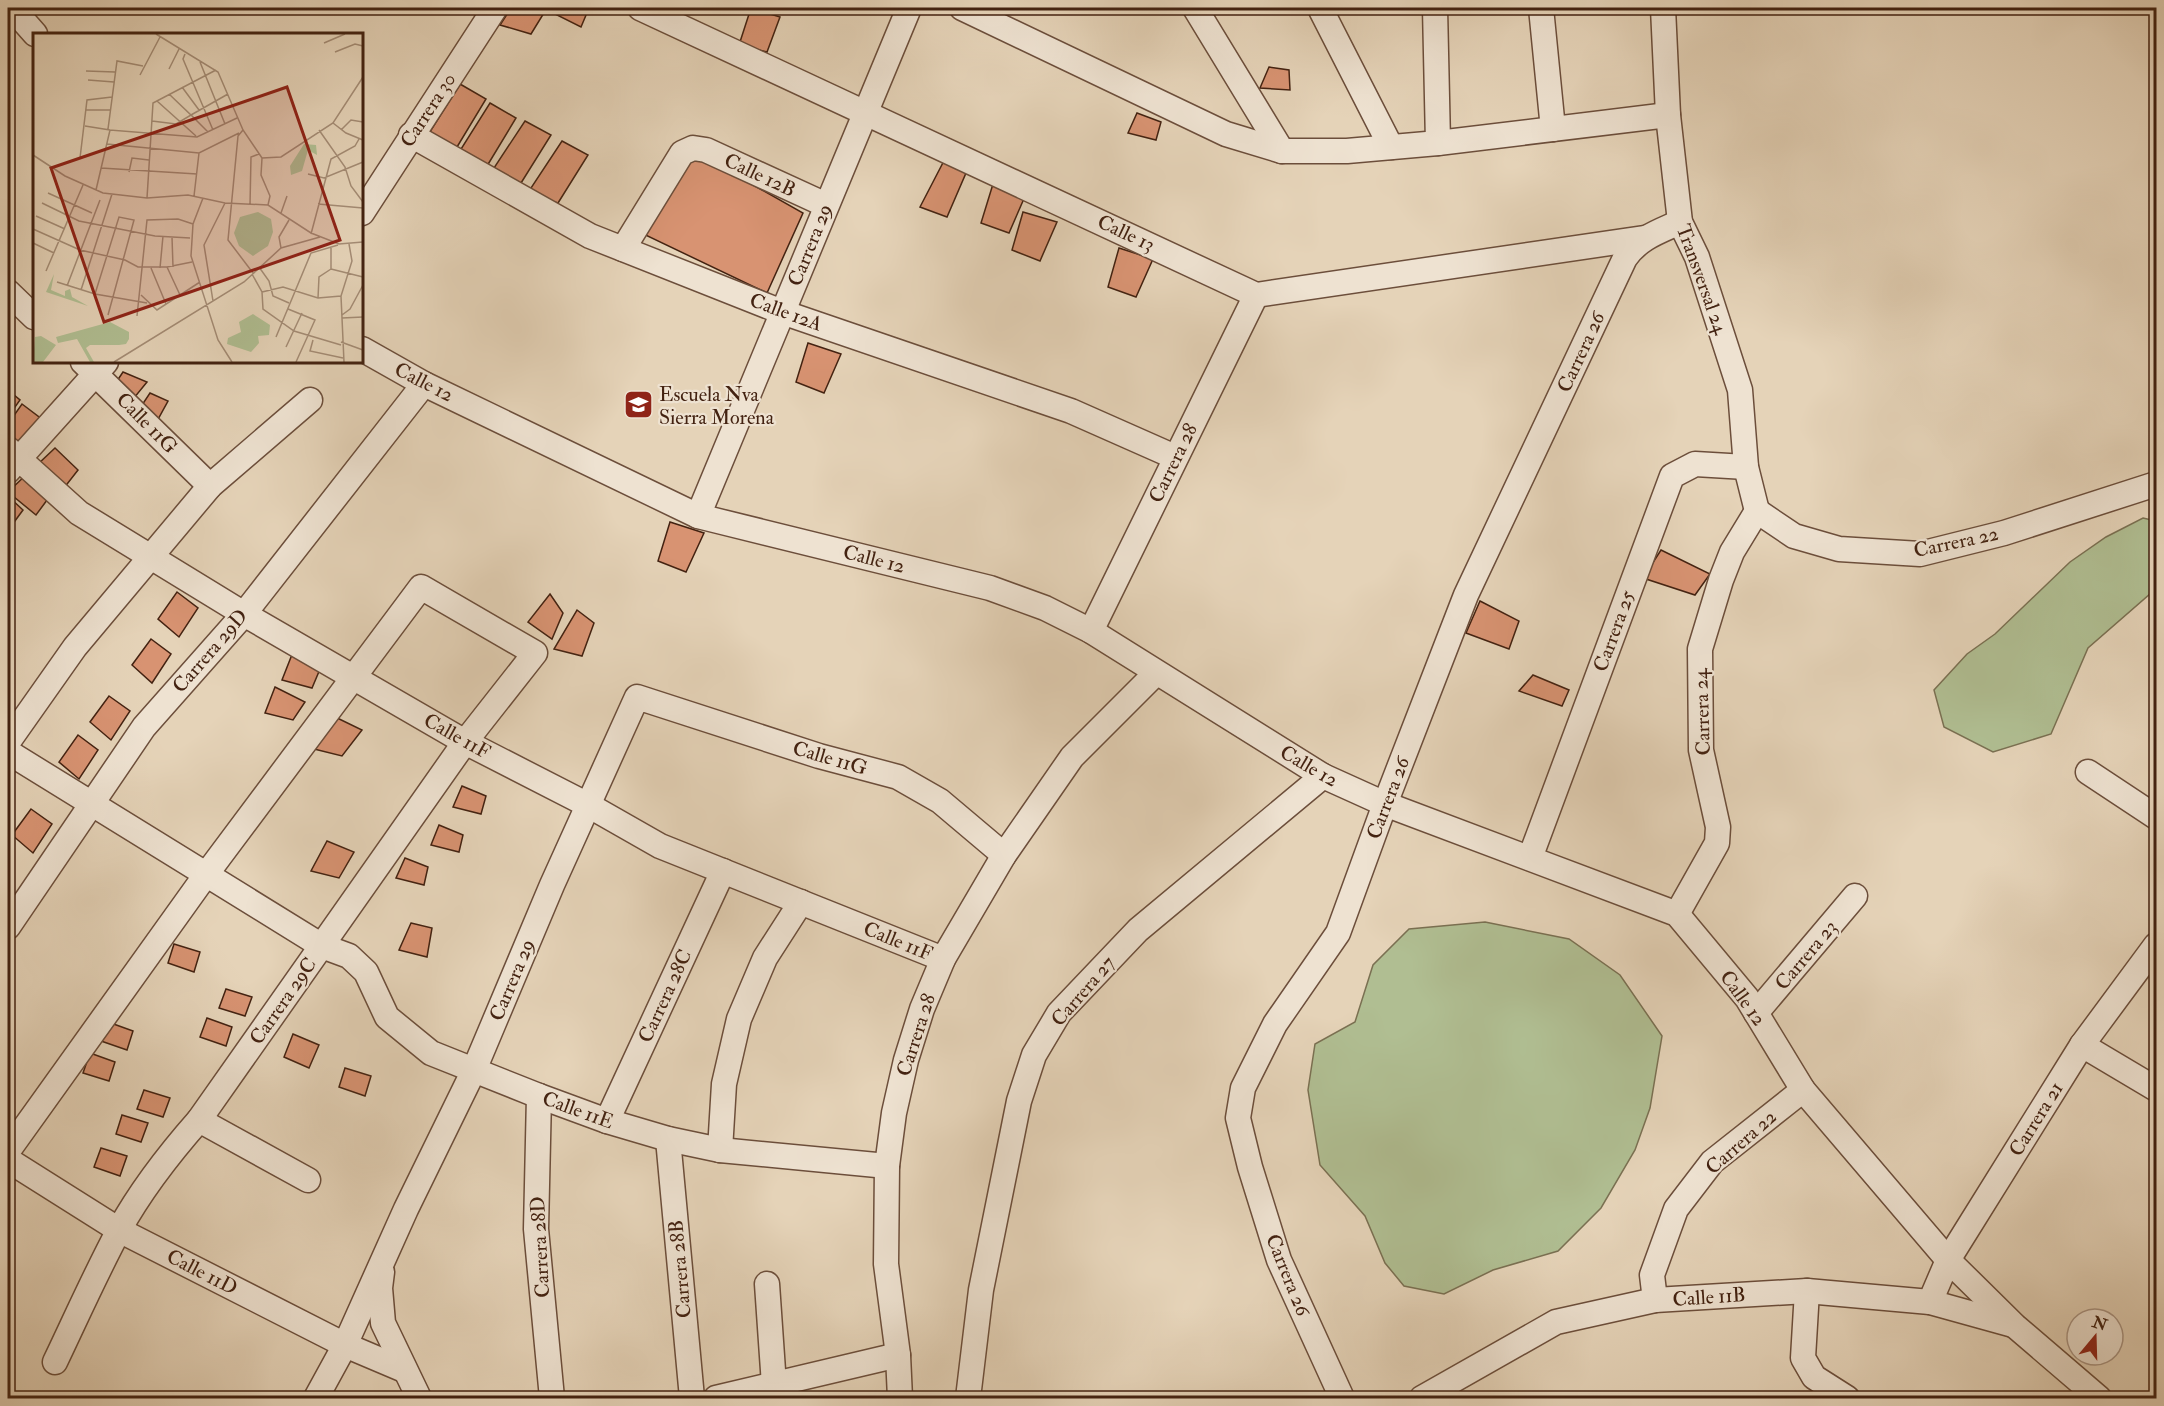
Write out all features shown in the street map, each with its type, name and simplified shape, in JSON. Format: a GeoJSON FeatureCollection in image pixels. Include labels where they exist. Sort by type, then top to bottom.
{"type":"FeatureCollection","features":[{"type":"Feature","properties":{"kind":"street"},"geometry":{"type":"LineString","coordinates":[[12,8],[34,33]]}},
{"type":"Feature","properties":{"kind":"street","name":"Carrera 30"},"geometry":{"type":"LineString","coordinates":[[363,211],[495,8]]}},
{"type":"Feature","properties":{"kind":"street","name":"Calle 13"},"geometry":{"type":"LineString","coordinates":[[640,8],[866,111],[1256,295]]}},
{"type":"Feature","properties":{"kind":"street","name":"Carrera 29"},"geometry":{"type":"LineString","coordinates":[[698,516],[909,8]]}},
{"type":"Feature","properties":{"kind":"street"},"geometry":{"type":"LineString","coordinates":[[962,8],[1226,134],[1282,151],[1347,151],[1391,147],[1668,115]]}},
{"type":"Feature","properties":{"kind":"street"},"geometry":{"type":"LineString","coordinates":[[1195,8],[1282,151]]}},
{"type":"Feature","properties":{"kind":"street"},"geometry":{"type":"LineString","coordinates":[[1320,8],[1391,147]]}},
{"type":"Feature","properties":{"kind":"street"},"geometry":{"type":"LineString","coordinates":[[1436,8],[1437,142]]}},
{"type":"Feature","properties":{"kind":"street"},"geometry":{"type":"LineString","coordinates":[[1541,8],[1553,129]]}},
{"type":"Feature","properties":{"kind":"street","name":"Transversal 24"},"geometry":{"type":"LineString","coordinates":[[1663,8],[1668,115],[1680,222],[1697,257],[1740,390],[1746,467],[1757,511]]}},
{"type":"Feature","properties":{"kind":"street","name":"Calle 12A"},"geometry":{"type":"LineString","coordinates":[[411,135],[590,236],[782,312],[1071,411],[1175,457]]}},
{"type":"Feature","properties":{"kind":"street","name":"Calle 12B"},"geometry":{"type":"LineString","coordinates":[[623,249],[682,153],[693,148],[706,150],[826,205]]}},
{"type":"Feature","properties":{"kind":"street","name":"Carrera 26"},"geometry":{"type":"LineString","coordinates":[[1342,1398],[1279,1260],[1250,1167],[1238,1118],[1243,1088],[1275,1024],[1338,933],[1466,595],[1617,273],[1633,247],[1644,238],[1680,222]]}},
{"type":"Feature","properties":{"kind":"street"},"geometry":{"type":"LineString","coordinates":[[1256,295],[1644,238]]}},
{"type":"Feature","properties":{"kind":"street"},"geometry":{"type":"LineString","coordinates":[[8,292],[33,316]]}},
{"type":"Feature","properties":{"kind":"street","name":"Carrera 28"},"geometry":{"type":"LineString","coordinates":[[1091,631],[1256,295]]}},
{"type":"Feature","properties":{"kind":"street","name":"Calle 12"},"geometry":{"type":"LineString","coordinates":[[363,350],[424,384],[698,516],[990,588],[1045,608],[1091,631],[1323,776],[1385,804],[1677,914],[1747,998],[1803,1090],[1948,1260],[2015,1326],[2099,1398]]}},
{"type":"Feature","properties":{"kind":"street"},"geometry":{"type":"LineString","coordinates":[[11,460],[95,365]]}},
{"type":"Feature","properties":{"kind":"street","name":"Calle 11G"},"geometry":{"type":"LineString","coordinates":[[95,365],[210,486]]}},
{"type":"Feature","properties":{"kind":"street","name":"Carrera 29D"},"geometry":{"type":"LineString","coordinates":[[8,927],[144,727],[244,614],[424,384]]}},
{"type":"Feature","properties":{"kind":"street"},"geometry":{"type":"LineString","coordinates":[[8,742],[75,647],[210,486],[310,400]]}},
{"type":"Feature","properties":{"kind":"street","name":"Calle 11F"},"geometry":{"type":"LineString","coordinates":[[11,460],[79,513],[244,614],[465,742],[660,846],[943,959]]}},
{"type":"Feature","properties":{"kind":"street","name":"Carrera 25"},"geometry":{"type":"LineString","coordinates":[[1530,858],[1672,476],[1695,464],[1746,467]]}},
{"type":"Feature","properties":{"kind":"street","name":"Carrera 22"},"geometry":{"type":"LineString","coordinates":[[1757,511],[1794,536],[1839,549],[1920,554],[2004,533],[2157,484]]}},
{"type":"Feature","properties":{"kind":"street","name":"Carrera 24"},"geometry":{"type":"LineString","coordinates":[[1677,914],[1717,843],[1718,827],[1701,750],[1700,649],[1732,552],[1757,511]]}},
{"type":"Feature","properties":{"kind":"street","name":"Carrera 29C"},"geometry":{"type":"LineString","coordinates":[[55,1362],[119,1230],[142,1193],[169,1154],[199,1120],[465,742],[535,653],[421,587],[353,677]]}},
{"type":"Feature","properties":{"kind":"street","name":"Carrera 28"},"geometry":{"type":"LineString","coordinates":[[900,1398],[898,1355],[886,1264],[887,1166],[894,1113],[906,1060],[922,1009],[943,959],[1004,855],[1072,757],[1156,673]]}},
{"type":"Feature","properties":{"kind":"street"},"geometry":{"type":"LineString","coordinates":[[8,1152],[205,876],[353,677]]}},
{"type":"Feature","properties":{"kind":"street","name":"Carrera 29"},"geometry":{"type":"LineString","coordinates":[[316,1398],[345,1345],[382,1261],[474,1070],[637,697]]}},
{"type":"Feature","properties":{"kind":"street","name":"Calle 11G"},"geometry":{"type":"LineString","coordinates":[[637,697],[819,756],[898,777],[940,801],[1004,855]]}},
{"type":"Feature","properties":{"kind":"street","name":"Calle 11E"},"geometry":{"type":"LineString","coordinates":[[8,752],[205,876],[322,946],[349,956],[366,972],[387,1017],[431,1053],[607,1121],[668,1139],[720,1150],[887,1166]]}},
{"type":"Feature","properties":{"kind":"street"},"geometry":{"type":"LineString","coordinates":[[2088,772],[2157,817]]}},
{"type":"Feature","properties":{"kind":"street","name":"Carrera 27"},"geometry":{"type":"LineString","coordinates":[[968,1398],[981,1290],[1020,1101],[1034,1055],[1059,1013],[1138,930],[1323,776]]}},
{"type":"Feature","properties":{"kind":"street","name":"Carrera 28C"},"geometry":{"type":"LineString","coordinates":[[607,1121],[723,871]]}},
{"type":"Feature","properties":{"kind":"street","name":"Carrera 23"},"geometry":{"type":"LineString","coordinates":[[1756,1013],[1855,896]]}},
{"type":"Feature","properties":{"kind":"street"},"geometry":{"type":"LineString","coordinates":[[720,1150],[724,1084],[739,1019],[765,958],[801,902]]}},
{"type":"Feature","properties":{"kind":"street","name":"Carrera 21"},"geometry":{"type":"LineString","coordinates":[[1930,1302],[1948,1260],[2082,1046],[2157,945]]}},
{"type":"Feature","properties":{"kind":"street"},"geometry":{"type":"LineString","coordinates":[[2082,1046],[2157,1089]]}},
{"type":"Feature","properties":{"kind":"street","name":"Carrera 22"},"geometry":{"type":"LineString","coordinates":[[1655,1300],[1652,1275],[1676,1209],[1712,1162],[1803,1090]]}},
{"type":"Feature","properties":{"kind":"street","name":"Carrera 28D"},"geometry":{"type":"LineString","coordinates":[[539,1096],[536,1229],[552,1398]]}},
{"type":"Feature","properties":{"kind":"street"},"geometry":{"type":"LineString","coordinates":[[199,1120],[308,1180]]}},
{"type":"Feature","properties":{"kind":"street","name":"Carrera 28B"},"geometry":{"type":"LineString","coordinates":[[668,1139],[692,1398]]}},
{"type":"Feature","properties":{"kind":"street","name":"Calle 11D"},"geometry":{"type":"LineString","coordinates":[[8,1160],[119,1230],[345,1345],[404,1370]]}},
{"type":"Feature","properties":{"kind":"street","name":"Carrera 29"},"geometry":{"type":"LineString","coordinates":[[382,1261],[380,1288],[383,1323],[419,1398]]}},
{"type":"Feature","properties":{"kind":"street"},"geometry":{"type":"LineString","coordinates":[[767,1284],[774,1385]]}},
{"type":"Feature","properties":{"kind":"street"},"geometry":{"type":"LineString","coordinates":[[1807,1291],[1803,1358],[1814,1377],[1846,1398]]}},
{"type":"Feature","properties":{"kind":"street","name":"Calle 11B"},"geometry":{"type":"LineString","coordinates":[[1425,1398],[1556,1322],[1655,1300],[1807,1291],[1930,1302],[2015,1326]]}},
{"type":"Feature","properties":{"kind":"street"},"geometry":{"type":"LineString","coordinates":[[716,1398],[898,1355]]}},
{"type":"Feature","properties":{"kind":"green space"},"geometry":{"type":"Polygon","coordinates":[[[2143,518],[2156,521],[2156,578],[2151,593],[2088,648],[2051,734],[1993,752],[1944,727],[1934,690],[1967,654],[1995,634],[2070,562],[2106,537],[2143,518]]]}},
{"type":"Feature","properties":{"kind":"green space"},"geometry":{"type":"Polygon","coordinates":[[[1485,922],[1569,939],[1620,975],[1662,1036],[1650,1108],[1635,1150],[1601,1208],[1558,1251],[1493,1270],[1444,1294],[1404,1286],[1385,1263],[1365,1216],[1320,1165],[1308,1090],[1315,1044],[1355,1022],[1373,965],[1409,929],[1485,922]]]}},
{"type":"Feature","properties":{"kind":"building"},"geometry":{"type":"Polygon","coordinates":[[[511,8],[547,8],[531,34],[500,25],[511,8]]]}},
{"type":"Feature","properties":{"kind":"building"},"geometry":{"type":"Polygon","coordinates":[[[559,8],[589,8],[581,27],[555,14],[559,8]]]}},
{"type":"Feature","properties":{"kind":"building"},"geometry":{"type":"Polygon","coordinates":[[[751,8],[780,17],[767,52],[739,45],[751,8]]]}},
{"type":"Feature","properties":{"kind":"building"},"geometry":{"type":"Polygon","coordinates":[[[1269,67],[1289,70],[1290,90],[1260,88],[1269,67]]]}},
{"type":"Feature","properties":{"kind":"building"},"geometry":{"type":"Polygon","coordinates":[[[460,84],[486,99],[457,147],[426,138],[460,84]]]}},
{"type":"Feature","properties":{"kind":"building"},"geometry":{"type":"Polygon","coordinates":[[[490,103],[516,118],[487,166],[456,157],[490,103]]]}},
{"type":"Feature","properties":{"kind":"building"},"geometry":{"type":"Polygon","coordinates":[[[1137,113],[1161,122],[1156,140],[1128,133],[1137,113]]]}},
{"type":"Feature","properties":{"kind":"building"},"geometry":{"type":"Polygon","coordinates":[[[525,121],[551,135],[521,183],[490,174],[525,121]]]}},
{"type":"Feature","properties":{"kind":"building"},"geometry":{"type":"Polygon","coordinates":[[[562,141],[588,155],[558,203],[527,194],[562,141]]]}},
{"type":"Feature","properties":{"kind":"building"},"geometry":{"type":"Polygon","coordinates":[[[691,150],[803,213],[767,293],[635,230],[691,150]]]}},
{"type":"Feature","properties":{"kind":"building"},"geometry":{"type":"Polygon","coordinates":[[[947,155],[969,166],[947,217],[920,207],[947,155]]]}},
{"type":"Feature","properties":{"kind":"building"},"geometry":{"type":"Polygon","coordinates":[[[993,184],[1026,194],[1009,233],[981,223],[993,184]]]}},
{"type":"Feature","properties":{"kind":"building"},"geometry":{"type":"Polygon","coordinates":[[[1023,212],[1057,222],[1040,261],[1012,250],[1023,212]]]}},
{"type":"Feature","properties":{"kind":"building"},"geometry":{"type":"Polygon","coordinates":[[[1119,248],[1153,259],[1136,297],[1108,287],[1119,248]]]}},
{"type":"Feature","properties":{"kind":"building"},"geometry":{"type":"Polygon","coordinates":[[[808,343],[841,354],[824,393],[796,382],[808,343]]]}},
{"type":"Feature","properties":{"kind":"building"},"geometry":{"type":"Polygon","coordinates":[[[123,372],[147,382],[134,398],[117,381],[123,372]]]}},
{"type":"Feature","properties":{"kind":"building"},"geometry":{"type":"Polygon","coordinates":[[[8,390],[20,400],[8,417],[8,390]]]}},
{"type":"Feature","properties":{"kind":"building"},"geometry":{"type":"Polygon","coordinates":[[[150,393],[168,401],[157,421],[140,408],[150,393]]]}},
{"type":"Feature","properties":{"kind":"building"},"geometry":{"type":"Polygon","coordinates":[[[22,404],[43,420],[23,447],[8,436],[8,424],[22,404]]]}},
{"type":"Feature","properties":{"kind":"building"},"geometry":{"type":"Polygon","coordinates":[[[55,448],[78,470],[64,488],[36,466],[55,448]]]}},
{"type":"Feature","properties":{"kind":"building"},"geometry":{"type":"Polygon","coordinates":[[[27,474],[50,496],[36,515],[8,492],[27,474]]]}},
{"type":"Feature","properties":{"kind":"building"},"geometry":{"type":"Polygon","coordinates":[[[8,496],[23,510],[9,529],[8,528],[8,496]]]}},
{"type":"Feature","properties":{"kind":"building"},"geometry":{"type":"Polygon","coordinates":[[[670,522],[704,533],[686,572],[658,561],[670,522]]]}},
{"type":"Feature","properties":{"kind":"building"},"geometry":{"type":"Polygon","coordinates":[[[1661,550],[1710,574],[1695,595],[1643,578],[1661,550]]]}},
{"type":"Feature","properties":{"kind":"building"},"geometry":{"type":"Polygon","coordinates":[[[177,592],[198,608],[179,637],[158,619],[177,592]]]}},
{"type":"Feature","properties":{"kind":"building"},"geometry":{"type":"Polygon","coordinates":[[[550,594],[563,613],[552,639],[528,622],[550,594]]]}},
{"type":"Feature","properties":{"kind":"building"},"geometry":{"type":"Polygon","coordinates":[[[1480,601],[1519,621],[1509,649],[1466,633],[1480,601]]]}},
{"type":"Feature","properties":{"kind":"building"},"geometry":{"type":"Polygon","coordinates":[[[577,610],[594,623],[582,656],[554,649],[577,610]]]}},
{"type":"Feature","properties":{"kind":"building"},"geometry":{"type":"Polygon","coordinates":[[[151,639],[171,654],[152,683],[132,665],[151,639]]]}},
{"type":"Feature","properties":{"kind":"building"},"geometry":{"type":"Polygon","coordinates":[[[293,652],[323,662],[312,688],[282,680],[293,652]]]}},
{"type":"Feature","properties":{"kind":"building"},"geometry":{"type":"Polygon","coordinates":[[[1533,675],[1569,690],[1562,706],[1519,691],[1533,675]]]}},
{"type":"Feature","properties":{"kind":"building"},"geometry":{"type":"Polygon","coordinates":[[[275,687],[305,702],[293,720],[265,713],[275,687]]]}},
{"type":"Feature","properties":{"kind":"building"},"geometry":{"type":"Polygon","coordinates":[[[109,696],[130,711],[111,740],[90,722],[109,696]]]}},
{"type":"Feature","properties":{"kind":"building"},"geometry":{"type":"Polygon","coordinates":[[[331,715],[362,730],[342,756],[314,749],[331,715]]]}},
{"type":"Feature","properties":{"kind":"building"},"geometry":{"type":"Polygon","coordinates":[[[78,735],[98,750],[79,779],[59,762],[78,735]]]}},
{"type":"Feature","properties":{"kind":"building"},"geometry":{"type":"Polygon","coordinates":[[[462,786],[486,796],[481,814],[453,807],[462,786]]]}},
{"type":"Feature","properties":{"kind":"building"},"geometry":{"type":"Polygon","coordinates":[[[31,809],[52,824],[33,853],[12,835],[31,809]]]}},
{"type":"Feature","properties":{"kind":"building"},"geometry":{"type":"Polygon","coordinates":[[[439,825],[463,835],[459,852],[431,845],[439,825]]]}},
{"type":"Feature","properties":{"kind":"building"},"geometry":{"type":"Polygon","coordinates":[[[327,841],[354,852],[339,878],[311,871],[327,841]]]}},
{"type":"Feature","properties":{"kind":"building"},"geometry":{"type":"Polygon","coordinates":[[[405,858],[428,867],[424,885],[396,878],[405,858]]]}},
{"type":"Feature","properties":{"kind":"building"},"geometry":{"type":"Polygon","coordinates":[[[411,923],[432,928],[427,957],[399,950],[411,923]]]}},
{"type":"Feature","properties":{"kind":"building"},"geometry":{"type":"Polygon","coordinates":[[[174,944],[200,952],[194,972],[168,963],[174,944]]]}},
{"type":"Feature","properties":{"kind":"building"},"geometry":{"type":"Polygon","coordinates":[[[226,989],[252,997],[245,1016],[219,1008],[226,989]]]}},
{"type":"Feature","properties":{"kind":"building"},"geometry":{"type":"Polygon","coordinates":[[[207,1018],[232,1027],[226,1046],[200,1037],[207,1018]]]}},
{"type":"Feature","properties":{"kind":"building"},"geometry":{"type":"Polygon","coordinates":[[[108,1022],[133,1031],[127,1050],[101,1041],[108,1022]]]}},
{"type":"Feature","properties":{"kind":"building"},"geometry":{"type":"Polygon","coordinates":[[[293,1034],[319,1045],[309,1068],[284,1057],[293,1034]]]}},
{"type":"Feature","properties":{"kind":"building"},"geometry":{"type":"Polygon","coordinates":[[[90,1053],[115,1062],[109,1081],[83,1073],[90,1053]]]}},
{"type":"Feature","properties":{"kind":"building"},"geometry":{"type":"Polygon","coordinates":[[[345,1068],[371,1076],[365,1096],[339,1087],[345,1068]]]}},
{"type":"Feature","properties":{"kind":"building"},"geometry":{"type":"Polygon","coordinates":[[[144,1090],[170,1098],[163,1117],[137,1109],[144,1090]]]}},
{"type":"Feature","properties":{"kind":"building"},"geometry":{"type":"Polygon","coordinates":[[[122,1115],[148,1123],[141,1142],[116,1134],[122,1115]]]}},
{"type":"Feature","properties":{"kind":"building"},"geometry":{"type":"Polygon","coordinates":[[[101,1148],[127,1156],[120,1176],[94,1167],[101,1148]]]}},
{"type":"Feature","properties":{"kind":"place","name":"Escuela Nva Sierra Morena"},"geometry":{"type":"Point","coordinates":[638,405]}}]}
